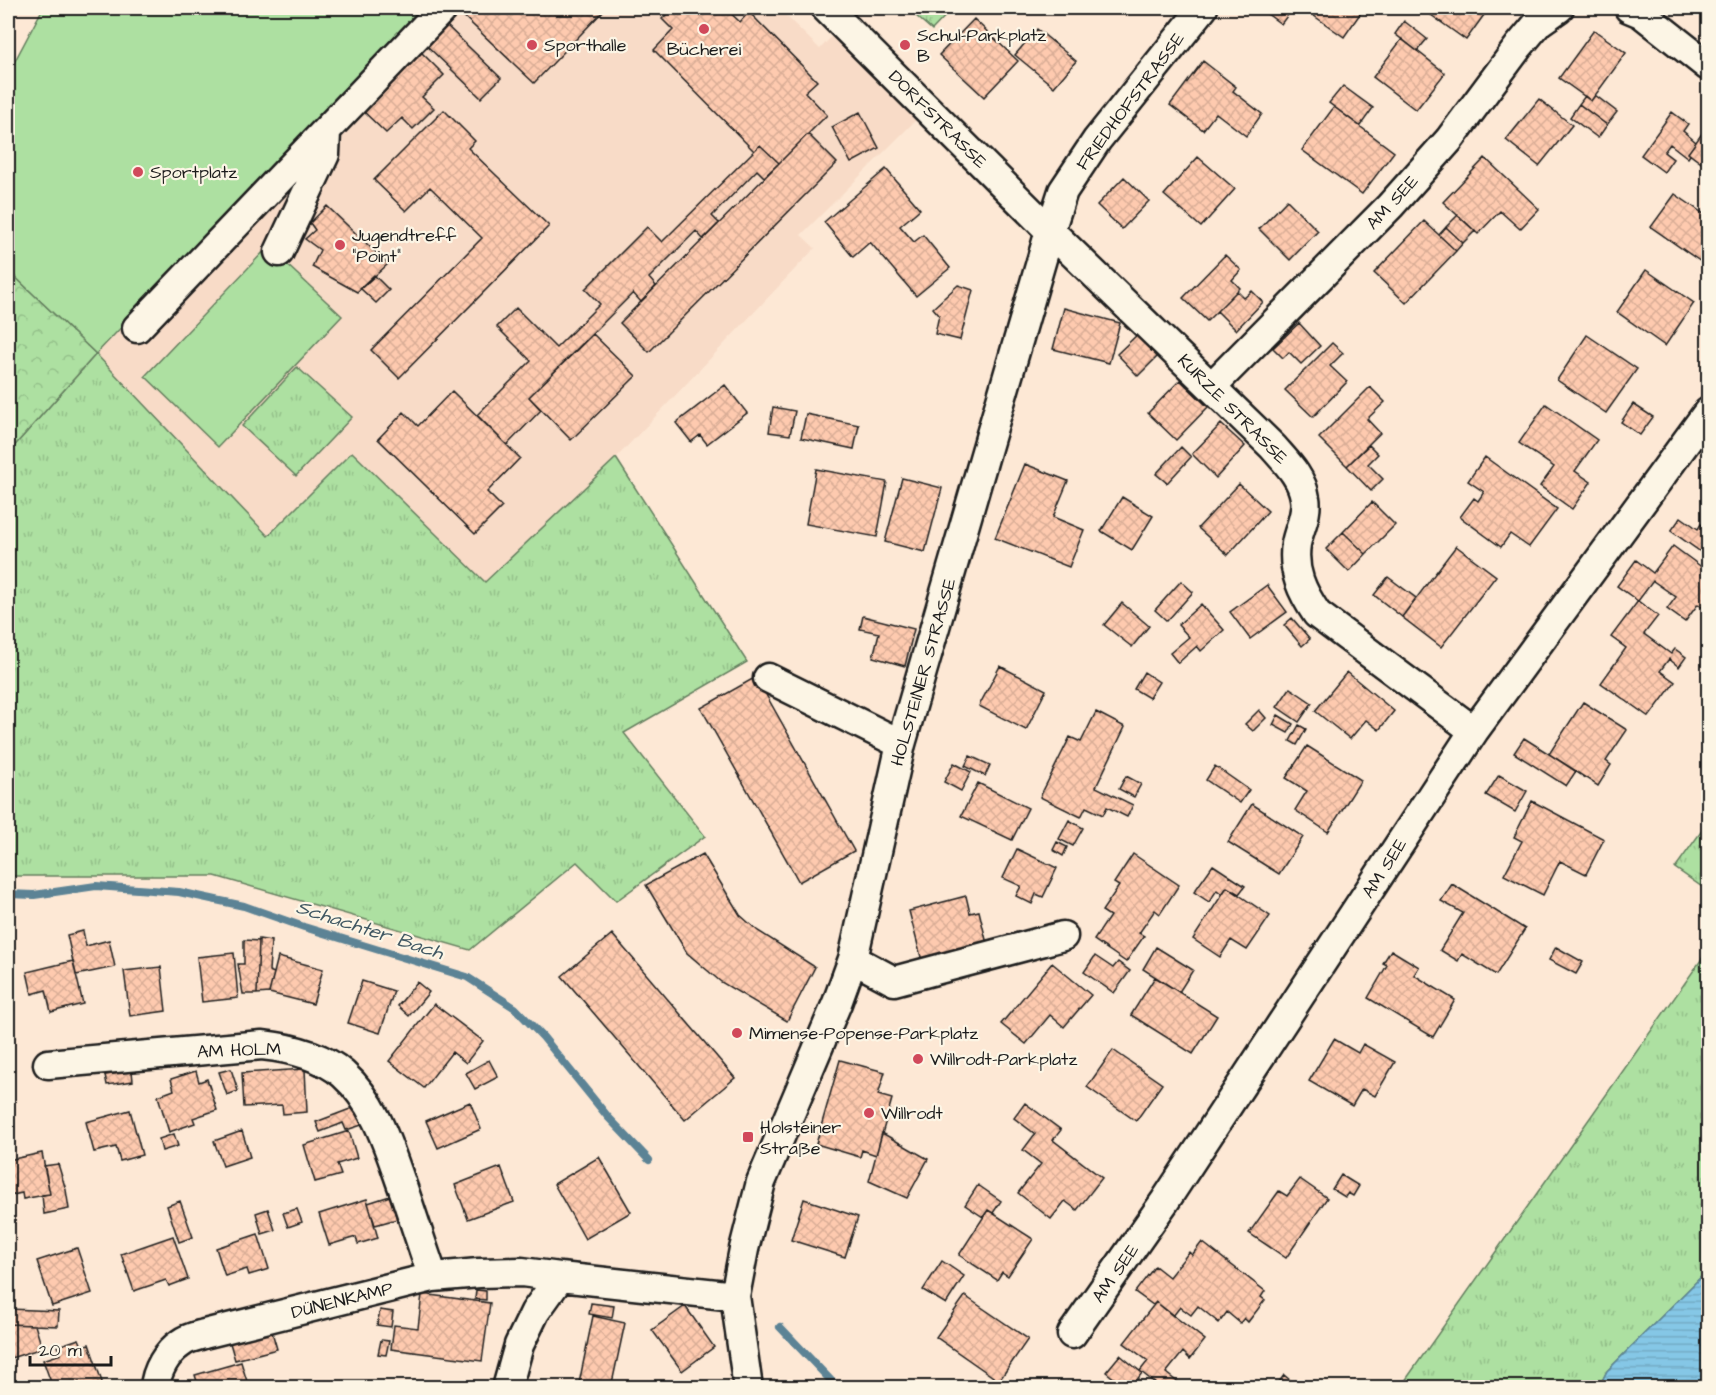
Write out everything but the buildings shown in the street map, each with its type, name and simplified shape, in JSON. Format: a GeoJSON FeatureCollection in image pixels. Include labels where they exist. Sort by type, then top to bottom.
{"type":"FeatureCollection","features":[{"type":"Feature","properties":{"kind":"street"},"geometry":{"type":"LineString","coordinates":[[137,328],[443,8]]}},
{"type":"Feature","properties":{"kind":"street","name":"DORFSTRASSE"},"geometry":{"type":"LineString","coordinates":[[826,8],[1050,231]]}},
{"type":"Feature","properties":{"kind":"street","name":"FRIEDHOFSTRASSE"},"geometry":{"type":"LineString","coordinates":[[1050,231],[1063,191],[1096,140],[1203,8]]}},
{"type":"Feature","properties":{"kind":"street","name":"AM SEE"},"geometry":{"type":"LineString","coordinates":[[1212,386],[1390,206],[1449,140],[1519,45],[1539,22],[1559,8]]}},
{"type":"Feature","properties":{"kind":"street"},"geometry":{"type":"LineString","coordinates":[[1629,8],[1641,13],[1708,66]]}},
{"type":"Feature","properties":{"kind":"street"},"geometry":{"type":"LineString","coordinates":[[279,252],[325,154],[326,132]]}},
{"type":"Feature","properties":{"kind":"street","name":"KURZE STRASSE"},"geometry":{"type":"LineString","coordinates":[[1050,231],[1212,386],[1296,473],[1305,498],[1304,520],[1296,543],[1296,570],[1302,593],[1317,614],[1474,731]]}},
{"type":"Feature","properties":{"kind":"street","name":"HOLSTEINER STRASSE"},"geometry":{"type":"LineString","coordinates":[[748,1388],[735,1296],[761,1182],[854,959],[901,744],[1050,231]]}},
{"type":"Feature","properties":{"kind":"street","name":"AM SEE"},"geometry":{"type":"LineString","coordinates":[[1072,1334],[1171,1191],[1474,731],[1708,412]]}},
{"type":"Feature","properties":{"kind":"street"},"geometry":{"type":"LineString","coordinates":[[768,678],[901,744]]}},
{"type":"Feature","properties":{"kind":"street"},"geometry":{"type":"LineString","coordinates":[[854,959],[894,981],[1063,936]]}},
{"type":"Feature","properties":{"kind":"street","name":"AM HOLM"},"geometry":{"type":"LineString","coordinates":[[48,1064],[262,1045],[291,1048],[316,1058],[342,1074],[363,1098],[383,1131],[433,1277]]}},
{"type":"Feature","properties":{"kind":"street","name":"DÜNENKAMP"},"geometry":{"type":"LineString","coordinates":[[155,1388],[156,1375],[167,1357],[182,1342],[204,1334],[433,1277],[522,1272],[735,1296]]}},
{"type":"Feature","properties":{"kind":"street"},"geometry":{"type":"LineString","coordinates":[[507,1388],[519,1345],[535,1312],[560,1277]]}},
{"type":"Feature","properties":{"kind":"shaded area"},"geometry":{"type":"Polygon","coordinates":[[[424,8],[778,8],[820,49],[834,34],[918,118],[801,235],[815,248],[616,458],[485,583],[352,452],[268,536],[96,354],[424,8]]]}},
{"type":"Feature","properties":{"kind":"green space","name":"Sportplatz"},"geometry":{"type":"Polygon","coordinates":[[[43,8],[424,8],[96,354],[8,270],[8,74],[43,8]]]}},
{"type":"Feature","properties":{"kind":"green space"},"geometry":{"type":"Polygon","coordinates":[[[907,8],[953,8],[932,30],[907,8]]]}},
{"type":"Feature","properties":{"kind":"green space"},"geometry":{"type":"Polygon","coordinates":[[[268,247],[342,316],[218,447],[145,376],[268,247]]]}},
{"type":"Feature","properties":{"kind":"green space"},"geometry":{"type":"Polygon","coordinates":[[[8,270],[96,354],[8,453],[8,270]]]}},
{"type":"Feature","properties":{"kind":"green space"},"geometry":{"type":"Polygon","coordinates":[[[96,354],[268,536],[352,452],[485,582],[616,458],[747,662],[624,733],[705,836],[616,901],[577,862],[470,950],[215,876],[8,876],[8,453],[96,354]]]}},
{"type":"Feature","properties":{"kind":"green space"},"geometry":{"type":"Polygon","coordinates":[[[297,367],[352,417],[296,476],[242,426],[297,367]]]}},
{"type":"Feature","properties":{"kind":"green space"},"geometry":{"type":"Polygon","coordinates":[[[1708,822],[1708,891],[1675,868],[1708,822]]]}},
{"type":"Feature","properties":{"kind":"green space"},"geometry":{"type":"Polygon","coordinates":[[[1708,950],[1708,1270],[1607,1371],[1599,1387],[1400,1388],[1708,950]]]}},
{"type":"Feature","properties":{"kind":"water"},"geometry":{"type":"Polygon","coordinates":[[[1708,1270],[1708,1387],[1599,1387],[1607,1371],[1708,1270]]]}},
{"type":"Feature","properties":{"kind":"waterway","name":"Schachter Bach"},"geometry":{"type":"LineString","coordinates":[[8,894],[34,895],[96,886],[179,892],[244,906],[304,927],[467,977],[515,1008],[543,1037],[608,1117],[649,1160]]}},
{"type":"Feature","properties":{"kind":"waterway","name":"Schachter Bach"},"geometry":{"type":"LineString","coordinates":[[780,1327],[838,1388]]}},
{"type":"Feature","properties":{"kind":"place","name":"Bücherei"},"geometry":{"type":"Point","coordinates":[704,29]}},
{"type":"Feature","properties":{"kind":"place","name":"Sporthalle"},"geometry":{"type":"Point","coordinates":[532,45]}},
{"type":"Feature","properties":{"kind":"place","name":"Schul-Parkplatz B"},"geometry":{"type":"Point","coordinates":[905,45]}},
{"type":"Feature","properties":{"kind":"place","name":"Sportplatz"},"geometry":{"type":"Point","coordinates":[138,172]}},
{"type":"Feature","properties":{"kind":"place","name":"Jugendtreff \"Point\""},"geometry":{"type":"Point","coordinates":[340,245]}},
{"type":"Feature","properties":{"kind":"place","name":"Mimense-Popense-Parkplatz"},"geometry":{"type":"Point","coordinates":[737,1033]}},
{"type":"Feature","properties":{"kind":"place","name":"Willrodt-Parkplatz"},"geometry":{"type":"Point","coordinates":[918,1059]}},
{"type":"Feature","properties":{"kind":"place","name":"Willrodt"},"geometry":{"type":"Point","coordinates":[869,1113]}},
{"type":"Feature","properties":{"kind":"place","name":"Holsteiner Straße"},"geometry":{"type":"Point","coordinates":[748,1137]}}]}
